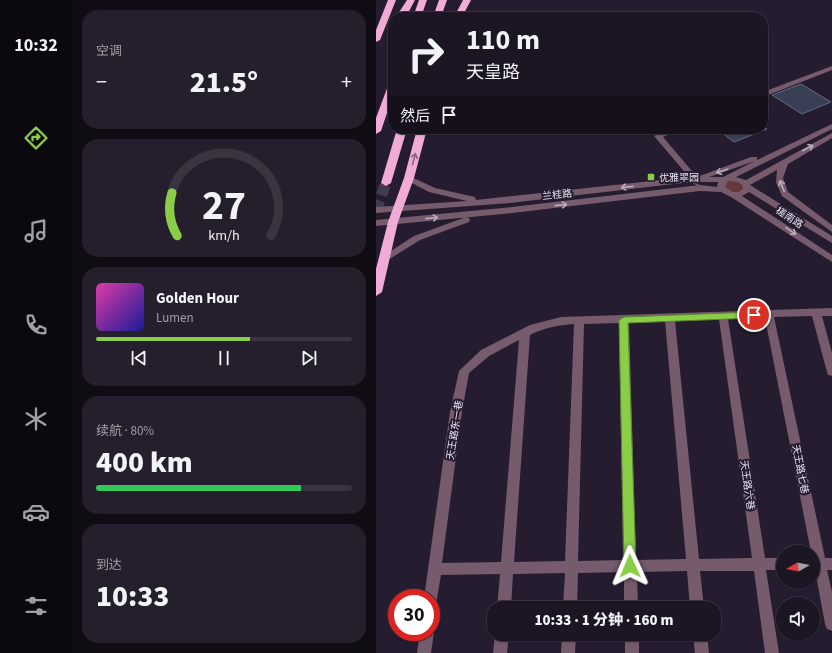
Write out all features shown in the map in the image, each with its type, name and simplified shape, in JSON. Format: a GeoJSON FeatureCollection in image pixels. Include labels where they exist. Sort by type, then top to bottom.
{"type":"FeatureCollection","features":[{"type":"Feature","properties":{"kind":"highway"},"geometry":{"type":"LineString","coordinates":[[376,40],[392,0]]}},
{"type":"Feature","properties":{"kind":"highway"},"geometry":{"type":"LineString","coordinates":[[405,12],[411,0]]}},
{"type":"Feature","properties":{"kind":"highway"},"geometry":{"type":"LineString","coordinates":[[418,12],[423,0]]}},
{"type":"Feature","properties":{"kind":"highway"},"geometry":{"type":"LineString","coordinates":[[439,12],[443,0]]}},
{"type":"Feature","properties":{"kind":"highway"},"geometry":{"type":"LineString","coordinates":[[456,12],[462,0]]}},
{"type":"Feature","properties":{"kind":"highway"},"geometry":{"type":"LineString","coordinates":[[461,12],[467,0]]}},
{"type":"Feature","properties":{"kind":"highway"},"geometry":{"type":"LineString","coordinates":[[380,30],[388,25]]}},
{"type":"Feature","properties":{"kind":"highway"},"geometry":{"type":"LineString","coordinates":[[376,130],[388,97]]}},
{"type":"Feature","properties":{"kind":"highway"},"geometry":{"type":"LineString","coordinates":[[386,183],[401,134]]}},
{"type":"Feature","properties":{"kind":"highway"},"geometry":{"type":"LineString","coordinates":[[376,292],[393,222],[409,178],[421,134]]}},
{"type":"Feature","properties":{"kind":"street"},"geometry":{"type":"LineString","coordinates":[[768,93],[832,68]]}},
{"type":"Feature","properties":{"kind":"street","name":"兰桂路"},"geometry":{"type":"LineString","coordinates":[[376,210],[510,200],[694,179],[726,180],[832,126]]}},
{"type":"Feature","properties":{"kind":"street"},"geometry":{"type":"LineString","coordinates":[[664,134],[658,136],[690,172],[700,188]]}},
{"type":"Feature","properties":{"kind":"street"},"geometry":{"type":"LineString","coordinates":[[734,195],[743,194],[747,185],[785,161],[832,135]]}},
{"type":"Feature","properties":{"kind":"street"},"geometry":{"type":"LineString","coordinates":[[694,179],[785,149]]}},
{"type":"Feature","properties":{"kind":"street"},"geometry":{"type":"LineString","coordinates":[[785,161],[779,173],[781,187],[785,194],[832,229]]}},
{"type":"Feature","properties":{"kind":"street"},"geometry":{"type":"LineString","coordinates":[[409,178],[432,190],[468,198],[510,200]]}},
{"type":"Feature","properties":{"kind":"street"},"geometry":{"type":"LineString","coordinates":[[723,190],[721,185],[726,180]]}},
{"type":"Feature","properties":{"kind":"street","name":"槎南路"},"geometry":{"type":"LineString","coordinates":[[726,180],[740,180],[832,240]]}},
{"type":"Feature","properties":{"kind":"street","name":"兰桂路"},"geometry":{"type":"LineString","coordinates":[[376,224],[700,188],[723,190]]}},
{"type":"Feature","properties":{"kind":"street","name":"槎南路"},"geometry":{"type":"LineString","coordinates":[[723,190],[773,219],[832,259]]}},
{"type":"Feature","properties":{"kind":"street"},"geometry":{"type":"LineString","coordinates":[[681,191],[707,194],[727,199],[773,219]]}},
{"type":"Feature","properties":{"kind":"street"},"geometry":{"type":"LineString","coordinates":[[385,258],[417,238],[459,221],[512,210]]}},
{"type":"Feature","properties":{"kind":"street","name":"天王路东一巷"},"geometry":{"type":"LineString","coordinates":[[432,589],[456,412],[464,371],[485,353],[534,328],[561,321],[832,312]]}},
{"type":"Feature","properties":{"kind":"street"},"geometry":{"type":"LineString","coordinates":[[816,313],[832,372]]}},
{"type":"Feature","properties":{"kind":"street","name":"天王路七巷"},"geometry":{"type":"LineString","coordinates":[[769,315],[822,564],[832,624]]}},
{"type":"Feature","properties":{"kind":"street","name":"天王路六巷"},"geometry":{"type":"LineString","coordinates":[[724,316],[772,653]]}},
{"type":"Feature","properties":{"kind":"street"},"geometry":{"type":"LineString","coordinates":[[670,318],[697,601]]}},
{"type":"Feature","properties":{"kind":"street"},"geometry":{"type":"LineString","coordinates":[[624,320],[631,601]]}},
{"type":"Feature","properties":{"kind":"street"},"geometry":{"type":"LineString","coordinates":[[570,601],[579,321]]}},
{"type":"Feature","properties":{"kind":"street"},"geometry":{"type":"LineString","coordinates":[[505,601],[526,332]]}},
{"type":"Feature","properties":{"kind":"street"},"geometry":{"type":"LineString","coordinates":[[435,569],[776,564]]}},
{"type":"Feature","properties":{"kind":"street"},"geometry":{"type":"LineString","coordinates":[[424,653],[426,641]]}},
{"type":"Feature","properties":{"kind":"street"},"geometry":{"type":"LineString","coordinates":[[500,653],[501,641]]}},
{"type":"Feature","properties":{"kind":"street"},"geometry":{"type":"LineString","coordinates":[[568,653],[569,641]]}},
{"type":"Feature","properties":{"kind":"street"},"geometry":{"type":"LineString","coordinates":[[632,641],[632,653]]}},
{"type":"Feature","properties":{"kind":"street"},"geometry":{"type":"LineString","coordinates":[[701,641],[702,653]]}},
{"type":"Feature","properties":{"kind":"shaded area"},"geometry":{"type":"Polygon","coordinates":[[[728,181],[738,181],[745,188],[737,192],[730,191],[725,188],[725,184],[728,181]]]}},
{"type":"Feature","properties":{"kind":"building"},"geometry":{"type":"Polygon","coordinates":[[[801,84],[831,102],[802,114],[772,95],[801,84]]]}},
{"type":"Feature","properties":{"kind":"building"},"geometry":{"type":"Polygon","coordinates":[[[724,134],[754,134],[734,142],[724,134]]]}},
{"type":"Feature","properties":{"kind":"tunnel"},"geometry":{"type":"LineString","coordinates":[[376,211],[386,183]]}},
{"type":"Feature","properties":{"kind":"place","name":"优雅翠园"},"geometry":{"type":"Point","coordinates":[651,177]}},
{"type":"Feature","properties":{"kind":"route"},"geometry":{"type":"LineString","coordinates":[[630,566],[624,320],[754,315]]}}]}
